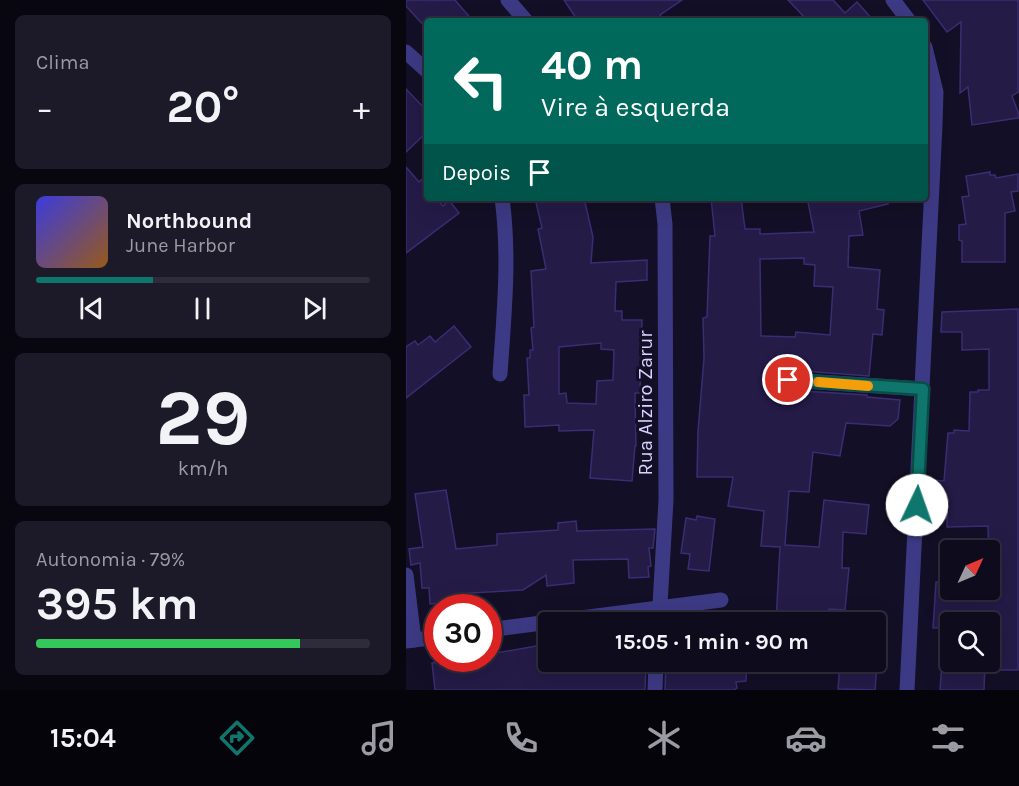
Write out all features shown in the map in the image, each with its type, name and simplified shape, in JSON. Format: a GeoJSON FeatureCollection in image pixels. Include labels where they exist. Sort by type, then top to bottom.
{"type":"FeatureCollection","features":[{"type":"Feature","properties":{"kind":"street"},"geometry":{"type":"LineString","coordinates":[[508,0],[523,18]]}},
{"type":"Feature","properties":{"kind":"street"},"geometry":{"type":"LineString","coordinates":[[893,0],[907,18]]}},
{"type":"Feature","properties":{"kind":"street"},"geometry":{"type":"LineString","coordinates":[[406,52],[424,68]]}},
{"type":"Feature","properties":{"kind":"street"},"geometry":{"type":"LineString","coordinates":[[907,690],[936,92],[928,59]]}},
{"type":"Feature","properties":{"kind":"street"},"geometry":{"type":"LineString","coordinates":[[500,374],[507,263],[502,201]]}},
{"type":"Feature","properties":{"kind":"street","name":"Rua Alziro Zarur"},"geometry":{"type":"LineString","coordinates":[[659,612],[666,500],[665,224],[662,201]]}},
{"type":"Feature","properties":{"kind":"street"},"geometry":{"type":"LineString","coordinates":[[788,380],[923,389]]}},
{"type":"Feature","properties":{"kind":"street"},"geometry":{"type":"LineString","coordinates":[[406,575],[410,640]]}},
{"type":"Feature","properties":{"kind":"street"},"geometry":{"type":"LineString","coordinates":[[671,612],[721,600]]}},
{"type":"Feature","properties":{"kind":"street"},"geometry":{"type":"LineString","coordinates":[[502,629],[538,626]]}},
{"type":"Feature","properties":{"kind":"street"},"geometry":{"type":"LineString","coordinates":[[655,690],[656,672]]}},
{"type":"Feature","properties":{"kind":"building"},"geometry":{"type":"Polygon","coordinates":[[[406,0],[455,0],[470,18],[424,18],[424,26],[406,6],[406,0]]]}},
{"type":"Feature","properties":{"kind":"building"},"geometry":{"type":"Polygon","coordinates":[[[564,0],[682,0],[660,15],[662,18],[576,18],[564,0]]]}},
{"type":"Feature","properties":{"kind":"building"},"geometry":{"type":"Polygon","coordinates":[[[788,0],[833,0],[845,13],[857,2],[871,18],[805,18],[788,0]]]}},
{"type":"Feature","properties":{"kind":"building"},"geometry":{"type":"Polygon","coordinates":[[[923,0],[1018,0],[1018,92],[1012,96],[1018,118],[972,125],[968,87],[960,93],[961,22],[947,32],[923,0]]]}},
{"type":"Feature","properties":{"kind":"building"},"geometry":{"type":"Polygon","coordinates":[[[406,89],[424,108],[424,135],[406,152],[406,89]]]}},
{"type":"Feature","properties":{"kind":"building"},"geometry":{"type":"Polygon","coordinates":[[[406,167],[419,182],[424,178],[424,201],[439,201],[443,206],[450,201],[459,213],[406,253],[406,167]]]}},
{"type":"Feature","properties":{"kind":"building"},"geometry":{"type":"Polygon","coordinates":[[[990,172],[990,175],[995,175],[996,178],[1018,174],[1018,191],[1011,192],[1015,211],[1005,213],[1005,262],[962,262],[959,225],[966,224],[962,197],[969,196],[966,176],[990,172]]]}},
{"type":"Feature","properties":{"kind":"building"},"geometry":{"type":"Polygon","coordinates":[[[536,201],[585,201],[593,237],[591,263],[647,260],[647,280],[616,282],[615,311],[622,311],[622,320],[642,320],[640,393],[635,393],[636,446],[632,481],[590,478],[594,430],[559,431],[559,425],[525,427],[524,395],[529,395],[527,358],[530,358],[530,350],[533,350],[531,328],[534,327],[531,271],[546,269],[538,229],[542,228],[536,201]],[[601,343],[559,347],[559,394],[566,393],[567,403],[596,404],[597,381],[613,380],[614,350],[601,349],[601,343]]]}},
{"type":"Feature","properties":{"kind":"building"},"geometry":{"type":"Polygon","coordinates":[[[711,201],[741,201],[745,229],[760,229],[760,234],[814,232],[808,202],[888,201],[888,204],[859,211],[863,235],[849,236],[848,267],[880,270],[877,309],[884,310],[882,335],[873,334],[869,376],[789,370],[783,372],[778,379],[780,385],[787,390],[867,395],[867,397],[900,400],[898,419],[890,426],[846,423],[840,456],[813,452],[809,492],[789,491],[785,545],[819,547],[824,500],[869,505],[866,534],[843,532],[842,568],[849,568],[845,610],[777,612],[780,547],[761,546],[764,511],[728,506],[733,477],[697,477],[704,358],[703,318],[707,317],[710,236],[715,236],[711,201]],[[804,258],[760,259],[761,336],[795,337],[796,332],[830,335],[833,287],[814,286],[815,265],[804,264],[804,258]]]}},
{"type":"Feature","properties":{"kind":"building"},"geometry":{"type":"Polygon","coordinates":[[[1018,309],[1018,670],[1000,670],[1000,612],[940,612],[940,628],[933,628],[936,582],[940,582],[940,600],[1000,600],[1000,540],[988,540],[988,526],[947,527],[947,507],[931,506],[933,480],[944,481],[948,433],[954,433],[954,430],[969,431],[970,392],[989,390],[989,349],[962,350],[962,332],[941,332],[942,312],[1018,309]]]}},
{"type":"Feature","properties":{"kind":"building"},"geometry":{"type":"Polygon","coordinates":[[[454,326],[471,347],[406,398],[406,347],[415,341],[418,345],[430,336],[435,342],[454,326]]]}},
{"type":"Feature","properties":{"kind":"building"},"geometry":{"type":"Polygon","coordinates":[[[446,490],[456,549],[497,545],[497,534],[558,530],[558,523],[576,521],[577,531],[655,529],[653,548],[649,548],[651,566],[648,567],[649,577],[629,578],[628,559],[573,560],[574,583],[547,586],[546,575],[523,590],[429,594],[429,588],[422,588],[420,563],[411,565],[409,549],[423,547],[415,494],[446,490]]]}},
{"type":"Feature","properties":{"kind":"building"},"geometry":{"type":"Polygon","coordinates":[[[697,516],[715,519],[709,571],[688,569],[690,554],[681,553],[686,518],[696,520],[697,516]]]}},
{"type":"Feature","properties":{"kind":"building"},"geometry":{"type":"Polygon","coordinates":[[[538,646],[538,672],[646,672],[645,690],[435,690],[433,672],[502,672],[502,652],[538,646]]]}},
{"type":"Feature","properties":{"kind":"building"},"geometry":{"type":"Polygon","coordinates":[[[666,672],[746,672],[746,681],[736,682],[737,688],[734,690],[665,690],[666,672]]]}},
{"type":"Feature","properties":{"kind":"building"},"geometry":{"type":"Polygon","coordinates":[[[839,672],[876,672],[875,690],[838,689],[839,672]]]}},
{"type":"Feature","properties":{"kind":"building"},"geometry":{"type":"Polygon","coordinates":[[[941,672],[985,672],[984,690],[940,690],[941,672]]]}},
{"type":"Feature","properties":{"kind":"slow traffic"},"geometry":{"type":"LineString","coordinates":[[818,382],[868,386]]}},
{"type":"Feature","properties":{"kind":"route"},"geometry":{"type":"LineString","coordinates":[[788,380],[923,389],[917,505]]}}]}
